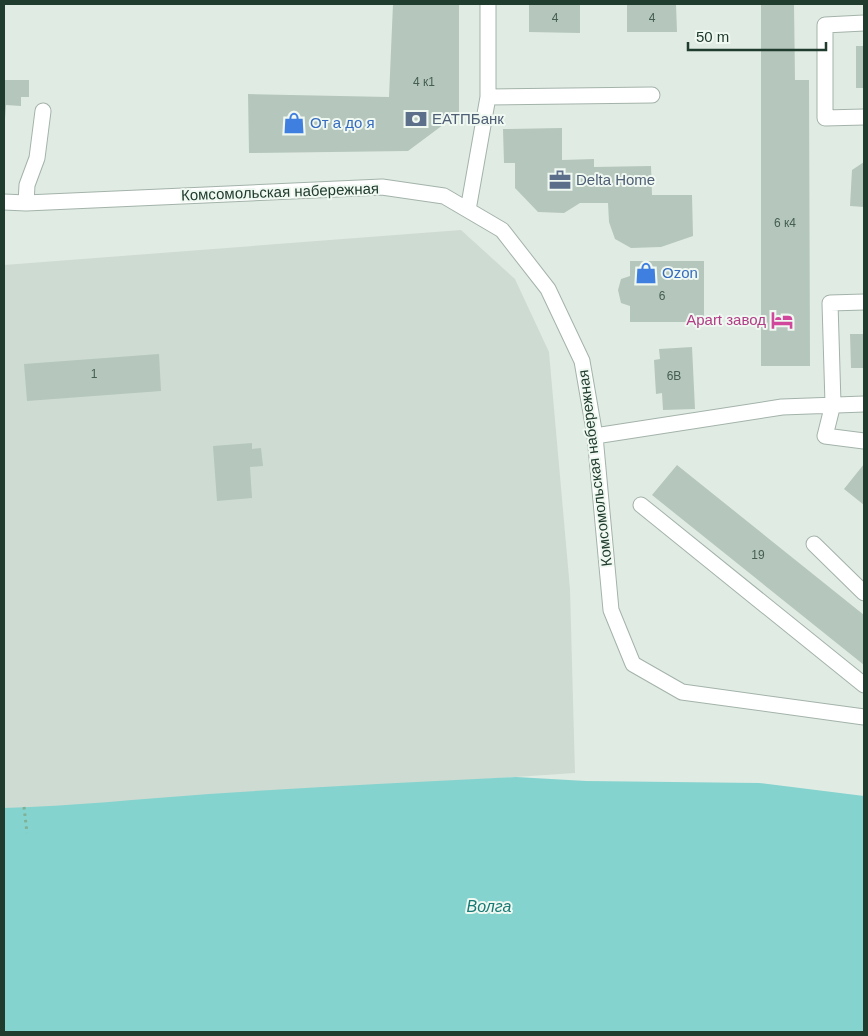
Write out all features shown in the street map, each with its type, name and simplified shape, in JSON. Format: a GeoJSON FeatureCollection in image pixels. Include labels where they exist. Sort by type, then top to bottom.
{"type":"FeatureCollection","features":[{"type":"Feature","properties":{"kind":"street"},"geometry":{"type":"LineString","coordinates":[[468,210],[488,97],[488,4]]}},
{"type":"Feature","properties":{"kind":"street"},"geometry":{"type":"LineString","coordinates":[[864,23],[825,25],[824,118],[864,117]]}},
{"type":"Feature","properties":{"kind":"street"},"geometry":{"type":"LineString","coordinates":[[488,97],[652,94]]}},
{"type":"Feature","properties":{"kind":"street"},"geometry":{"type":"LineString","coordinates":[[26,203],[27,185],[37,158],[42,110]]}},
{"type":"Feature","properties":{"kind":"street","name":"Комсомольская набережная"},"geometry":{"type":"LineString","coordinates":[[4,202],[26,203],[382,187],[444,196],[502,230],[548,289],[582,361],[595,436],[611,610],[633,664],[682,692],[864,716]]}},
{"type":"Feature","properties":{"kind":"street"},"geometry":{"type":"LineString","coordinates":[[864,302],[830,303],[833,404],[825,436],[864,441]]}},
{"type":"Feature","properties":{"kind":"street"},"geometry":{"type":"LineString","coordinates":[[595,436],[782,407],[864,404]]}},
{"type":"Feature","properties":{"kind":"street"},"geometry":{"type":"LineString","coordinates":[[641,505],[864,685]]}},
{"type":"Feature","properties":{"kind":"street"},"geometry":{"type":"LineString","coordinates":[[814,544],[864,593]]}},
{"type":"Feature","properties":{"kind":"path"},"geometry":{"type":"LineString","coordinates":[[24,807],[27,833]]}},
{"type":"Feature","properties":{"kind":"shaded area"},"geometry":{"type":"Polygon","coordinates":[[[461,230],[515,279],[549,352],[570,589],[575,773],[4,811],[4,265],[461,230]]]}},
{"type":"Feature","properties":{"kind":"water","name":"Волга"},"geometry":{"type":"Polygon","coordinates":[[[516,777],[586,781],[759,783],[864,796],[864,1032],[4,1032],[4,808],[286,789],[516,777]]]}},
{"type":"Feature","properties":{"kind":"building"},"geometry":{"type":"Polygon","coordinates":[[[393,4],[459,4],[459,113],[408,151],[249,153],[248,94],[389,97],[393,4]]]}},
{"type":"Feature","properties":{"kind":"building"},"geometry":{"type":"Polygon","coordinates":[[[529,4],[580,4],[580,33],[529,32],[529,4]]]}},
{"type":"Feature","properties":{"kind":"building"},"geometry":{"type":"Polygon","coordinates":[[[627,4],[676,4],[677,32],[627,32],[627,4]]]}},
{"type":"Feature","properties":{"kind":"building"},"geometry":{"type":"Polygon","coordinates":[[[761,4],[794,4],[795,80],[809,80],[810,366],[761,366],[761,4]]]}},
{"type":"Feature","properties":{"kind":"building"},"geometry":{"type":"Polygon","coordinates":[[[856,46],[864,46],[864,88],[856,88],[856,46]]]}},
{"type":"Feature","properties":{"kind":"building"},"geometry":{"type":"Polygon","coordinates":[[[4,80],[29,80],[29,97],[21,97],[21,106],[6,105],[5,119],[4,119],[4,80]]]}},
{"type":"Feature","properties":{"kind":"building"},"geometry":{"type":"Polygon","coordinates":[[[562,128],[562,160],[594,159],[594,167],[651,166],[652,195],[692,195],[693,236],[661,247],[631,248],[615,239],[609,222],[608,203],[580,203],[564,213],[538,212],[515,188],[515,163],[504,163],[503,129],[562,128]]]}},
{"type":"Feature","properties":{"kind":"building"},"geometry":{"type":"Polygon","coordinates":[[[864,162],[864,207],[850,206],[852,170],[864,162]]]}},
{"type":"Feature","properties":{"kind":"building"},"geometry":{"type":"Polygon","coordinates":[[[630,261],[704,261],[704,322],[630,322],[630,306],[621,303],[618,290],[621,279],[630,276],[630,261]]]}},
{"type":"Feature","properties":{"kind":"building"},"geometry":{"type":"Polygon","coordinates":[[[850,334],[864,334],[864,368],[851,368],[850,334]]]}},
{"type":"Feature","properties":{"kind":"building"},"geometry":{"type":"Polygon","coordinates":[[[692,347],[695,409],[663,410],[662,393],[656,394],[654,360],[660,359],[659,349],[692,347]]]}},
{"type":"Feature","properties":{"kind":"building"},"geometry":{"type":"Polygon","coordinates":[[[159,354],[161,391],[27,401],[24,364],[159,354]]]}},
{"type":"Feature","properties":{"kind":"building"},"geometry":{"type":"Polygon","coordinates":[[[252,443],[252,449],[261,448],[263,466],[250,467],[252,498],[217,501],[213,446],[252,443]]]}},
{"type":"Feature","properties":{"kind":"building"},"geometry":{"type":"Polygon","coordinates":[[[864,464],[864,505],[844,489],[864,464]]]}},
{"type":"Feature","properties":{"kind":"building"},"geometry":{"type":"Polygon","coordinates":[[[677,465],[864,615],[864,665],[652,495],[677,465]]]}},
{"type":"Feature","properties":{"kind":"place","name":"ЕАТПБанк"},"geometry":{"type":"Point","coordinates":[416,119]}},
{"type":"Feature","properties":{"kind":"place","name":"От а до я"},"geometry":{"type":"Point","coordinates":[294,123]}},
{"type":"Feature","properties":{"kind":"place","name":"Delta Home"},"geometry":{"type":"Point","coordinates":[560,180]}},
{"type":"Feature","properties":{"kind":"place","name":"Ozon"},"geometry":{"type":"Point","coordinates":[646,273]}},
{"type":"Feature","properties":{"kind":"place","name":"Apart завод"},"geometry":{"type":"Point","coordinates":[782,320]}}]}
